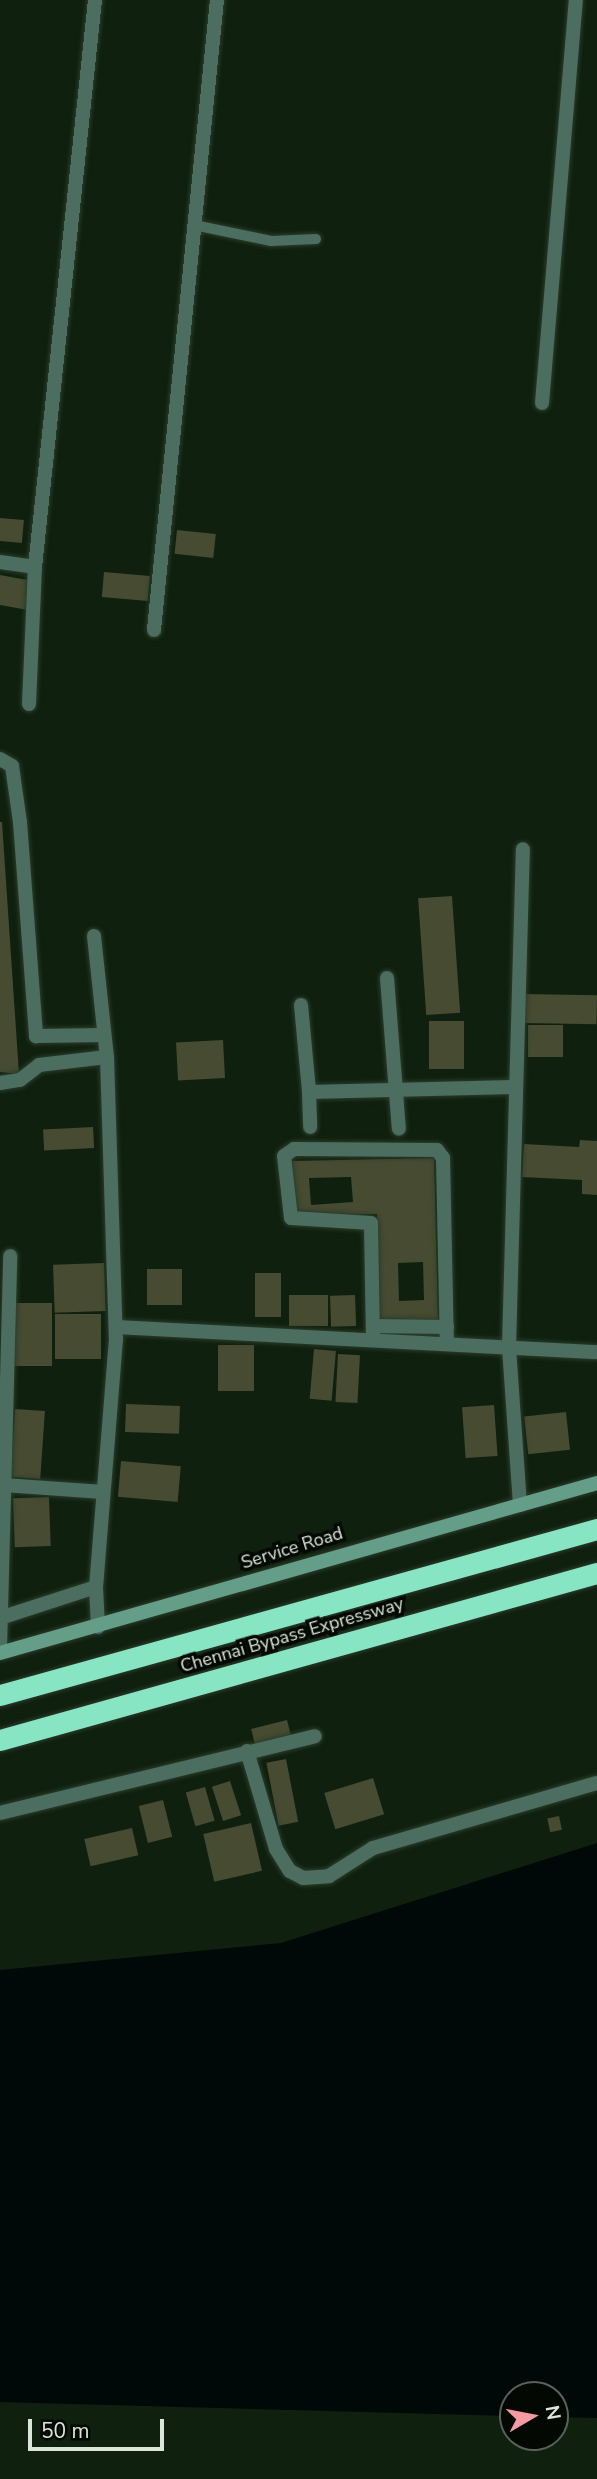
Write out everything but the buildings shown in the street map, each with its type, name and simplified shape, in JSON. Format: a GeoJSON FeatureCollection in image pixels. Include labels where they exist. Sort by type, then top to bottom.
{"type":"FeatureCollection","features":[{"type":"Feature","properties":{"kind":"highway","name":"Chennai Bypass Expressway"},"geometry":{"type":"LineString","coordinates":[[0,1695],[597,1529]]}},
{"type":"Feature","properties":{"kind":"highway","name":"Chennai Bypass Expressway"},"geometry":{"type":"LineString","coordinates":[[0,1740],[597,1573]]}},
{"type":"Feature","properties":{"kind":"street"},"geometry":{"type":"LineString","coordinates":[[29,704],[35,567],[95,0]]}},
{"type":"Feature","properties":{"kind":"street"},"geometry":{"type":"LineString","coordinates":[[154,630],[217,0]]}},
{"type":"Feature","properties":{"kind":"street"},"geometry":{"type":"LineString","coordinates":[[542,403],[576,0]]}},
{"type":"Feature","properties":{"kind":"street"},"geometry":{"type":"LineString","coordinates":[[0,562],[35,567]]}},
{"type":"Feature","properties":{"kind":"street"},"geometry":{"type":"LineString","coordinates":[[0,759],[12,766],[20,822],[36,1037],[104,1035]]}},
{"type":"Feature","properties":{"kind":"street"},"geometry":{"type":"LineString","coordinates":[[520,1505],[509,1346],[523,849]]}},
{"type":"Feature","properties":{"kind":"street"},"geometry":{"type":"LineString","coordinates":[[94,936],[107,1057],[116,1327],[96,1587],[98,1626]]}},
{"type":"Feature","properties":{"kind":"street"},"geometry":{"type":"LineString","coordinates":[[387,978],[399,1129]]}},
{"type":"Feature","properties":{"kind":"street"},"geometry":{"type":"LineString","coordinates":[[301,1005],[310,1127]]}},
{"type":"Feature","properties":{"kind":"street"},"geometry":{"type":"LineString","coordinates":[[0,1083],[20,1080],[39,1065],[107,1057]]}},
{"type":"Feature","properties":{"kind":"street"},"geometry":{"type":"LineString","coordinates":[[309,1092],[395,1093],[515,1087]]}},
{"type":"Feature","properties":{"kind":"street"},"geometry":{"type":"LineString","coordinates":[[373,1333],[371,1223],[291,1218],[288,1152],[437,1150],[443,1158],[447,1343]]}},
{"type":"Feature","properties":{"kind":"street"},"geometry":{"type":"LineString","coordinates":[[0,1651],[9,1256]]}},
{"type":"Feature","properties":{"kind":"street"},"geometry":{"type":"LineString","coordinates":[[116,1327],[373,1333],[447,1327]]}},
{"type":"Feature","properties":{"kind":"street"},"geometry":{"type":"LineString","coordinates":[[373,1333],[447,1343],[597,1352]]}},
{"type":"Feature","properties":{"kind":"street","name":"Service Road"},"geometry":{"type":"LineString","coordinates":[[0,1651],[98,1626],[597,1483]]}},
{"type":"Feature","properties":{"kind":"street"},"geometry":{"type":"LineString","coordinates":[[4,1485],[103,1492]]}},
{"type":"Feature","properties":{"kind":"street"},"geometry":{"type":"LineString","coordinates":[[0,1618],[96,1587]]}},
{"type":"Feature","properties":{"kind":"street"},"geometry":{"type":"LineString","coordinates":[[0,1813],[314,1736]]}},
{"type":"Feature","properties":{"kind":"street"},"geometry":{"type":"LineString","coordinates":[[247,1751],[276,1849],[290,1871],[303,1878],[329,1876],[373,1848],[597,1783]]}},
{"type":"Feature","properties":{"kind":"lane"},"geometry":{"type":"LineString","coordinates":[[194,225],[271,241],[316,239]]}},
{"type":"Feature","properties":{"kind":"shaded area"},"geometry":{"type":"Polygon","coordinates":[[[597,1843],[597,2418],[569,2417],[569,2381],[499,2381],[499,2416],[0,2402],[0,1970],[281,1943],[597,1843]]]}}]}
